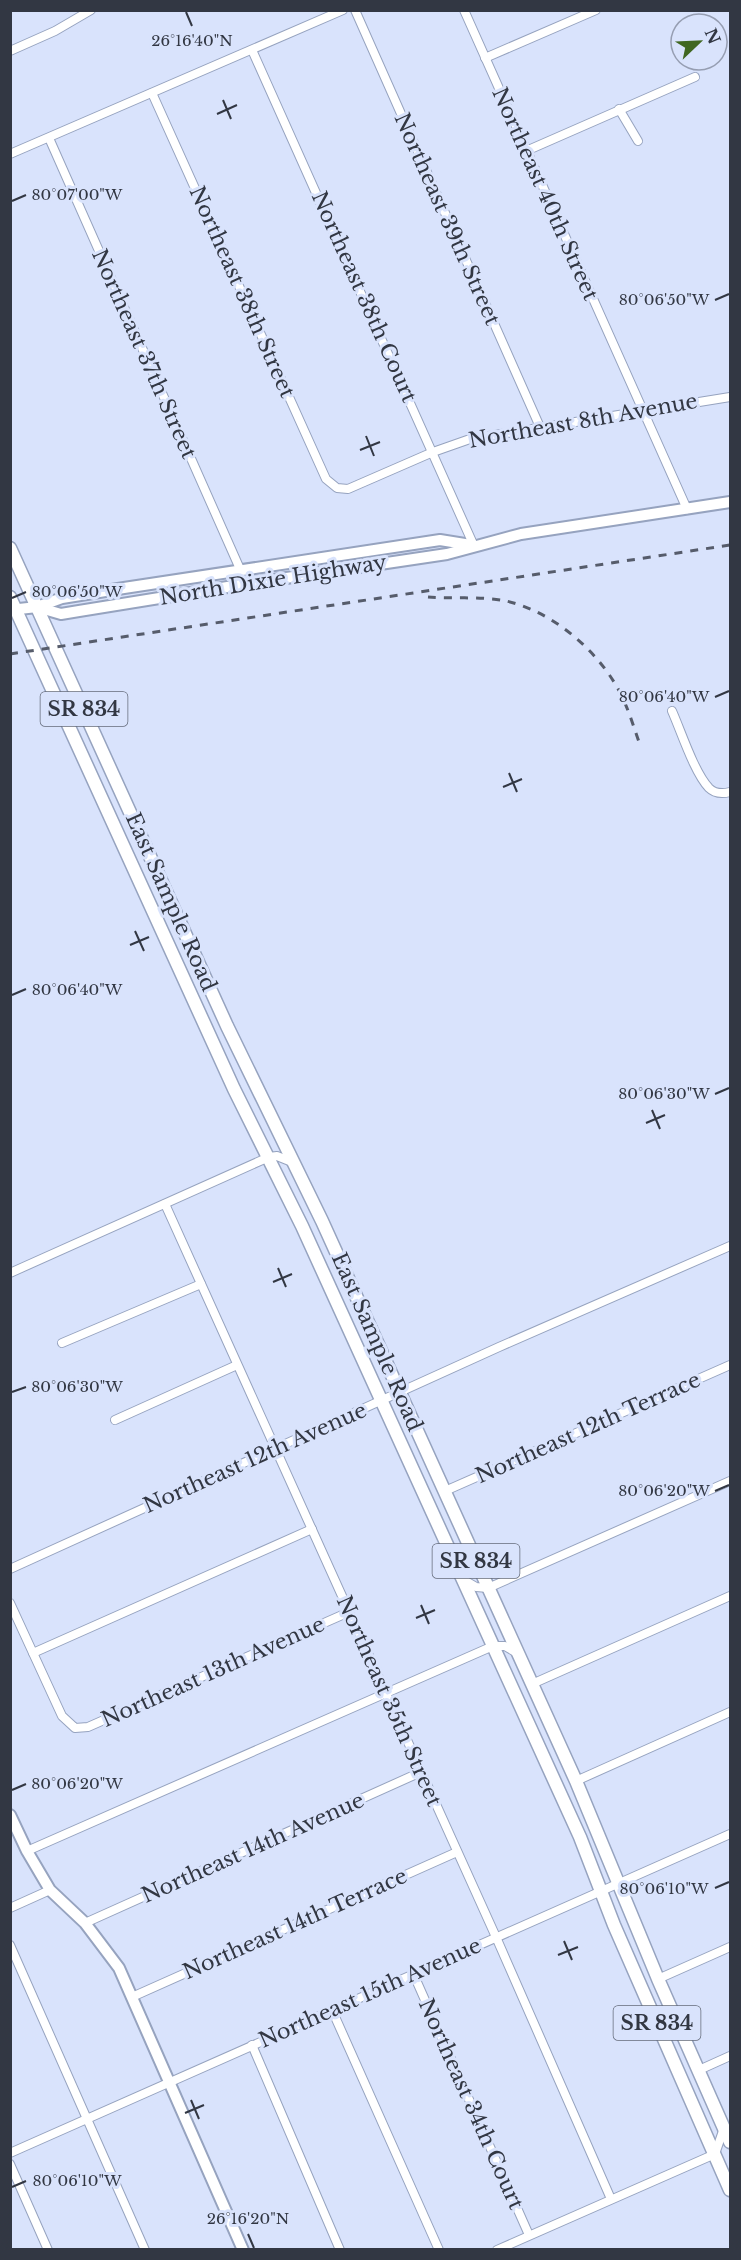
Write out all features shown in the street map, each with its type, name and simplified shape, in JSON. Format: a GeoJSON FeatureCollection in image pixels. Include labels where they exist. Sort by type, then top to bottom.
{"type":"FeatureCollection","features":[{"type":"Feature","properties":{"kind":"main road","name":"North Dixie Highway"},"geometry":{"type":"LineString","coordinates":[[37,607],[61,614],[447,554],[521,534],[730,502]]}},
{"type":"Feature","properties":{"kind":"main road","name":"North Dixie Highway"},"geometry":{"type":"LineString","coordinates":[[13,610],[37,607],[62,598],[440,540],[474,546]]}},
{"type":"Feature","properties":{"kind":"main road","name":"East Sample Road"},"geometry":{"type":"LineString","coordinates":[[10,548],[244,1062],[295,1163],[576,1781],[658,1979],[730,2142]]}},
{"type":"Feature","properties":{"kind":"main road","name":"East Sample Road"},"geometry":{"type":"LineString","coordinates":[[10,597],[13,610],[234,1089],[269,1157],[464,1580],[580,1837],[627,1955],[730,2190]]}},
{"type":"Feature","properties":{"kind":"main road"},"geometry":{"type":"LineString","coordinates":[[128,856],[143,859],[157,870]]}},
{"type":"Feature","properties":{"kind":"main road"},"geometry":{"type":"LineString","coordinates":[[256,1132],[268,1139],[283,1140]]}},
{"type":"Feature","properties":{"kind":"main road"},"geometry":{"type":"LineString","coordinates":[[10,1815],[27,1851],[50,1890],[86,1923],[119,1968],[243,2250]]}},
{"type":"Feature","properties":{"kind":"street"},"geometry":{"type":"LineString","coordinates":[[10,51],[55,31],[91,10]]}},
{"type":"Feature","properties":{"kind":"street"},"geometry":{"type":"LineString","coordinates":[[10,154],[343,10]]}},
{"type":"Feature","properties":{"kind":"street","name":"Northeast 39th Street"},"geometry":{"type":"LineString","coordinates":[[355,10],[540,427]]}},
{"type":"Feature","properties":{"kind":"street","name":"Northeast 40th Street"},"geometry":{"type":"LineString","coordinates":[[464,10],[525,151],[687,509]]}},
{"type":"Feature","properties":{"kind":"street"},"geometry":{"type":"LineString","coordinates":[[484,58],[596,10]]}},
{"type":"Feature","properties":{"kind":"street","name":"Northeast 38th Court"},"geometry":{"type":"LineString","coordinates":[[252,50],[474,546]]}},
{"type":"Feature","properties":{"kind":"street"},"geometry":{"type":"LineString","coordinates":[[525,151],[695,77]]}},
{"type":"Feature","properties":{"kind":"street","name":"Northeast 38th Street"},"geometry":{"type":"LineString","coordinates":[[152,93],[326,479],[337,488]]}},
{"type":"Feature","properties":{"kind":"street"},"geometry":{"type":"LineString","coordinates":[[619,110],[638,141]]}},
{"type":"Feature","properties":{"kind":"street","name":"Northeast 37th Street"},"geometry":{"type":"LineString","coordinates":[[49,138],[240,569]]}},
{"type":"Feature","properties":{"kind":"street","name":"Northeast 8th Avenue"},"geometry":{"type":"LineString","coordinates":[[337,488],[348,489],[433,452],[470,439],[730,397]]}},
{"type":"Feature","properties":{"kind":"street"},"geometry":{"type":"LineString","coordinates":[[672,711],[699,773],[710,789],[720,794],[730,792]]}},
{"type":"Feature","properties":{"kind":"street"},"geometry":{"type":"LineString","coordinates":[[10,1273],[269,1157],[277,1156],[295,1163]]}},
{"type":"Feature","properties":{"kind":"street","name":"Northeast 35th Street"},"geometry":{"type":"LineString","coordinates":[[165,1204],[496,1936],[610,2199]]}},
{"type":"Feature","properties":{"kind":"street","name":"Northeast 12th Avenue"},"geometry":{"type":"LineString","coordinates":[[10,1569],[275,1448],[730,1246]]}},
{"type":"Feature","properties":{"kind":"street"},"geometry":{"type":"LineString","coordinates":[[62,1343],[201,1284]]}},
{"type":"Feature","properties":{"kind":"street"},"geometry":{"type":"LineString","coordinates":[[115,1420],[237,1365]]}},
{"type":"Feature","properties":{"kind":"street","name":"Northeast 12th Terrace"},"geometry":{"type":"LineString","coordinates":[[445,1491],[730,1365]]}},
{"type":"Feature","properties":{"kind":"street"},"geometry":{"type":"LineString","coordinates":[[464,1580],[476,1587],[488,1588],[730,1481]]}},
{"type":"Feature","properties":{"kind":"street"},"geometry":{"type":"LineString","coordinates":[[10,1603],[33,1653],[312,1529]]}},
{"type":"Feature","properties":{"kind":"street"},"geometry":{"type":"LineString","coordinates":[[532,1684],[730,1596]]}},
{"type":"Feature","properties":{"kind":"street","name":"Northeast 13th Avenue"},"geometry":{"type":"LineString","coordinates":[[33,1653],[62,1716],[75,1728],[88,1728],[349,1612]]}},
{"type":"Feature","properties":{"kind":"street"},"geometry":{"type":"LineString","coordinates":[[27,1851],[386,1691],[493,1646],[505,1646],[518,1653]]}},
{"type":"Feature","properties":{"kind":"street"},"geometry":{"type":"LineString","coordinates":[[576,1781],[730,1712]]}},
{"type":"Feature","properties":{"kind":"street","name":"Northeast 14th Avenue"},"geometry":{"type":"LineString","coordinates":[[86,1923],[421,1772]]}},
{"type":"Feature","properties":{"kind":"street","name":"Northeast 15th Avenue"},"geometry":{"type":"LineString","coordinates":[[10,2153],[730,1834]]}},
{"type":"Feature","properties":{"kind":"street","name":"Northeast 14th Terrace"},"geometry":{"type":"LineString","coordinates":[[132,1997],[457,1852]]}},
{"type":"Feature","properties":{"kind":"street"},"geometry":{"type":"LineString","coordinates":[[10,1908],[50,1890]]}},
{"type":"Feature","properties":{"kind":"street"},"geometry":{"type":"LineString","coordinates":[[10,1945],[145,2250]]}},
{"type":"Feature","properties":{"kind":"street"},"geometry":{"type":"LineString","coordinates":[[658,1979],[730,1947]]}},
{"type":"Feature","properties":{"kind":"street","name":"Northeast 34th Court"},"geometry":{"type":"LineString","coordinates":[[413,1973],[530,2235]]}},
{"type":"Feature","properties":{"kind":"street"},"geometry":{"type":"LineString","coordinates":[[332,2010],[439,2250]]}},
{"type":"Feature","properties":{"kind":"street"},"geometry":{"type":"LineString","coordinates":[[252,2045],[340,2250]]}},
{"type":"Feature","properties":{"kind":"street"},"geometry":{"type":"LineString","coordinates":[[699,2070],[730,2056]]}},
{"type":"Feature","properties":{"kind":"street"},"geometry":{"type":"LineString","coordinates":[[497,2250],[715,2154],[724,2128]]}},
{"type":"Feature","properties":{"kind":"street"},"geometry":{"type":"LineString","coordinates":[[10,2164],[48,2250]]}},
{"type":"Feature","properties":{"kind":"railway"},"geometry":{"type":"LineString","coordinates":[[10,654],[730,545]]}},
{"type":"Feature","properties":{"kind":"railway"},"geometry":{"type":"LineString","coordinates":[[428,597],[506,601],[538,613],[568,631],[594,655],[614,682],[639,742]]}}]}
